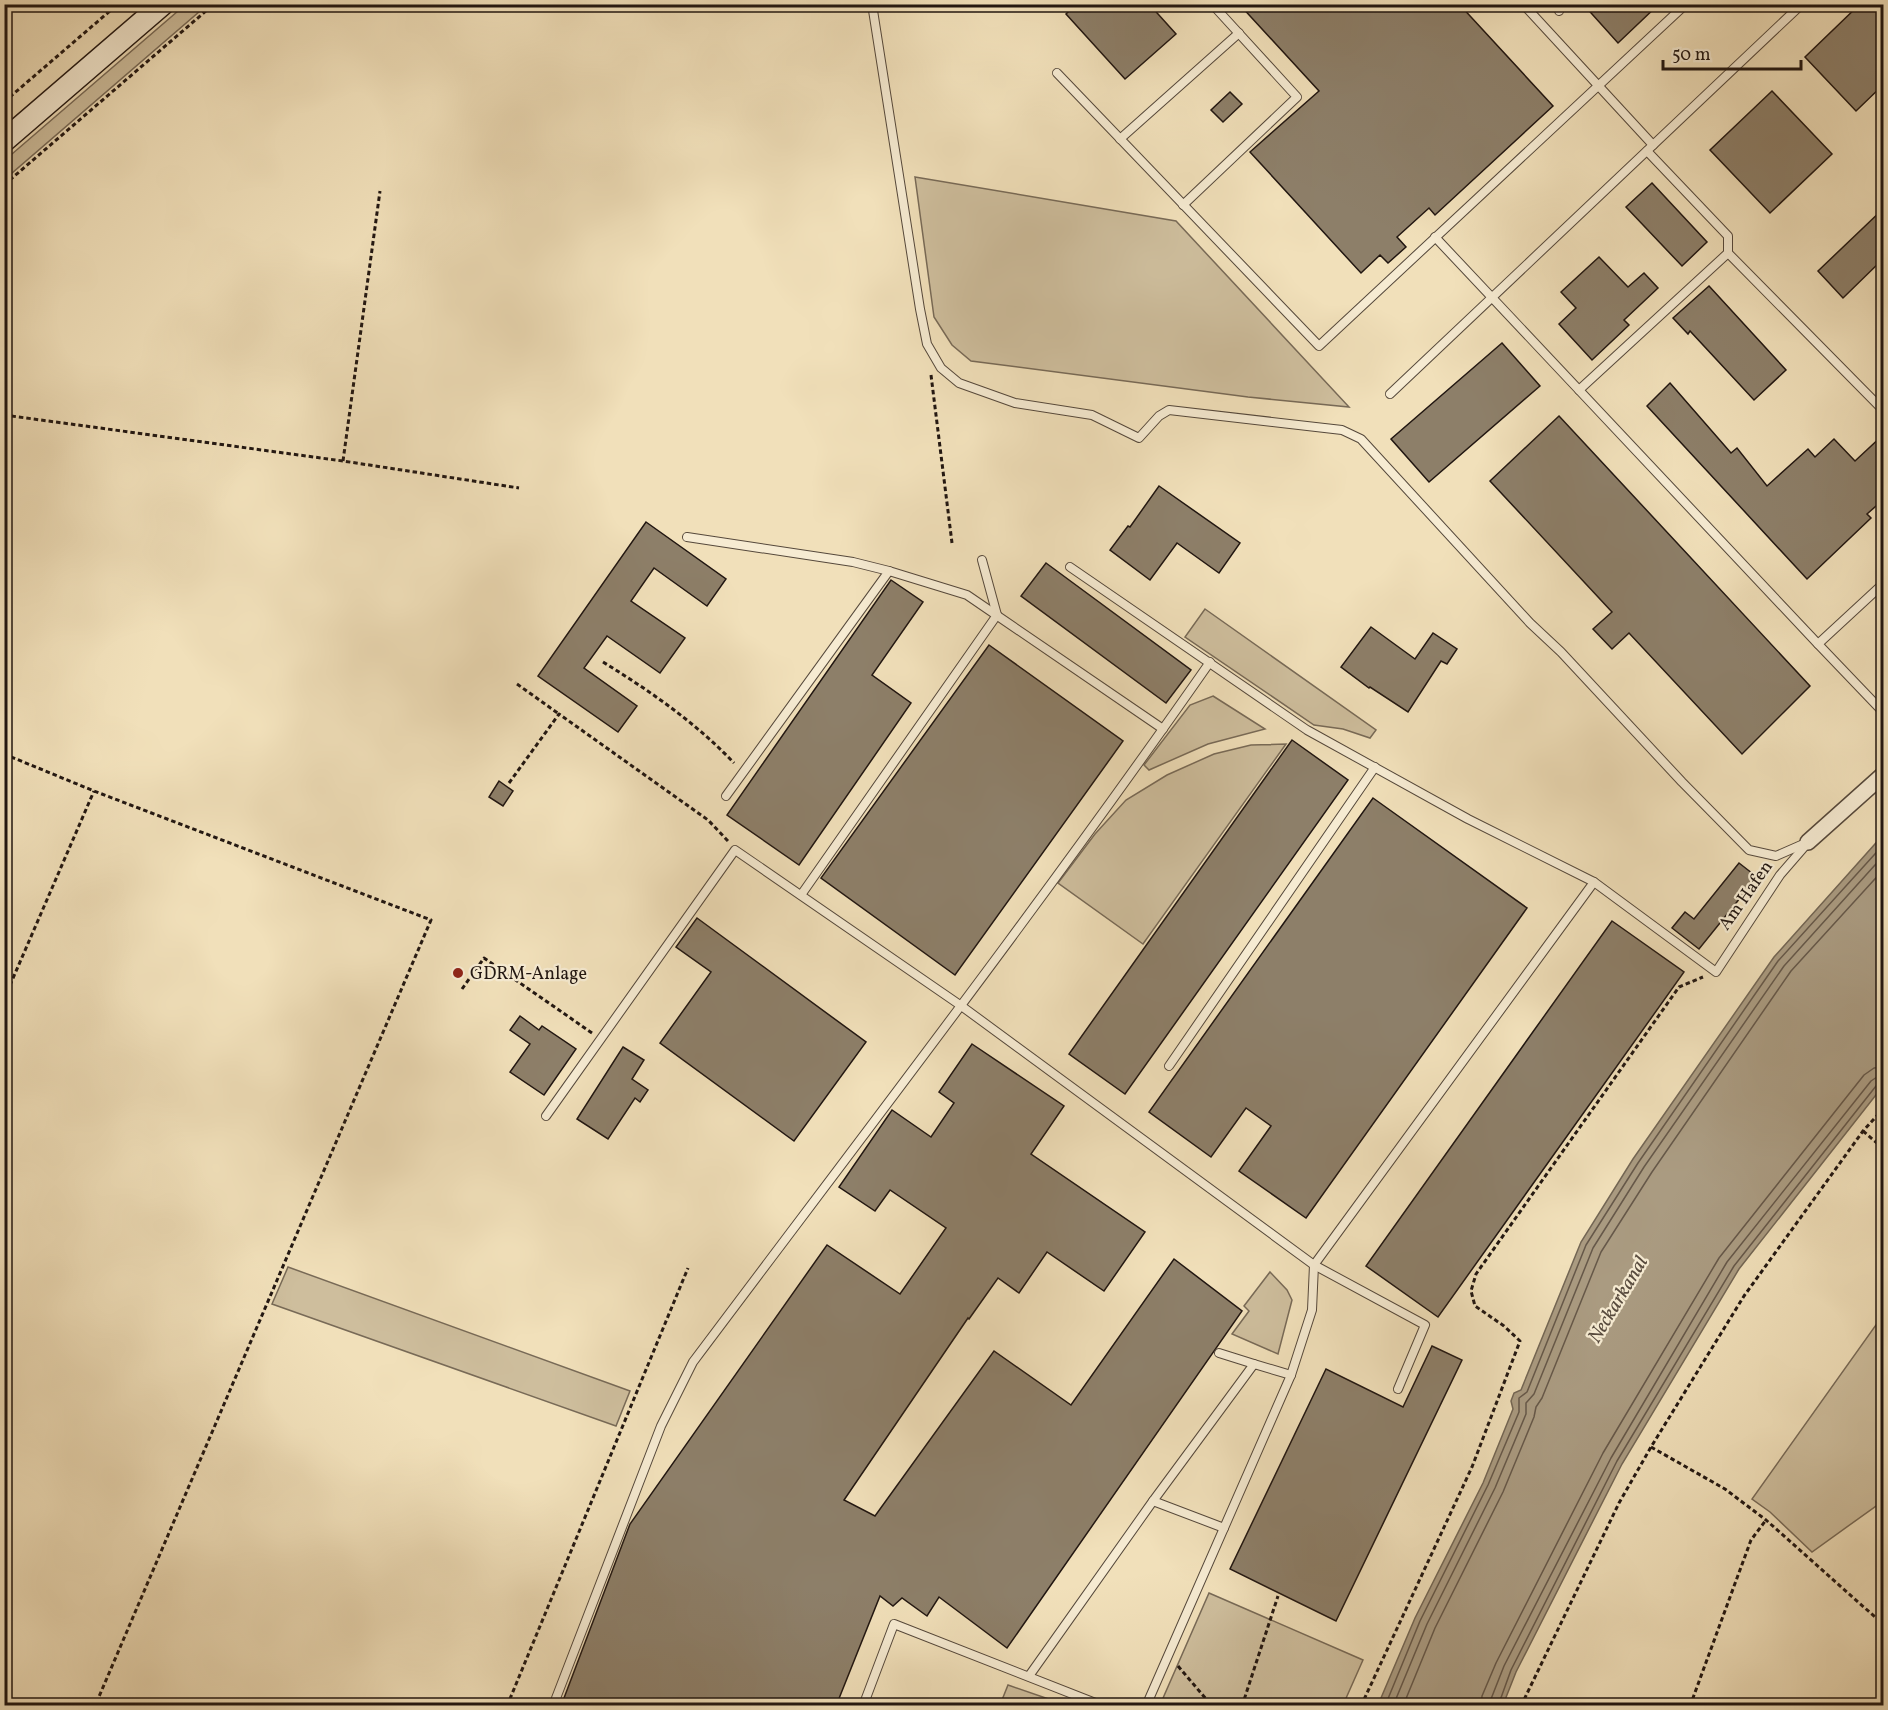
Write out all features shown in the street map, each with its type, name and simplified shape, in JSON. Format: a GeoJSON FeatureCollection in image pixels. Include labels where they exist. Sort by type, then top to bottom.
{"type":"FeatureCollection","features":[{"type":"Feature","properties":{"kind":"main road"},"geometry":{"type":"LineString","coordinates":[[4,141],[163,4]]}},
{"type":"Feature","properties":{"kind":"street","name":"Am Hafen"},"geometry":{"type":"LineString","coordinates":[[1809,842],[1884,774]]}},
{"type":"Feature","properties":{"kind":"lane"},"geometry":{"type":"LineString","coordinates":[[872,4],[927,344]]}},
{"type":"Feature","properties":{"kind":"lane"},"geometry":{"type":"LineString","coordinates":[[1183,205],[1297,97],[1212,4]]}},
{"type":"Feature","properties":{"kind":"lane"},"geometry":{"type":"LineString","coordinates":[[1522,4],[1599,85],[1650,148],[1728,236],[1728,253],[1884,409]]}},
{"type":"Feature","properties":{"kind":"lane"},"geometry":{"type":"LineString","coordinates":[[1057,73],[1319,345],[1686,4]]}},
{"type":"Feature","properties":{"kind":"lane"},"geometry":{"type":"LineString","coordinates":[[1390,394],[1802,4]]}},
{"type":"Feature","properties":{"kind":"lane"},"geometry":{"type":"LineString","coordinates":[[1120,139],[1239,33]]}},
{"type":"Feature","properties":{"kind":"lane"},"geometry":{"type":"LineString","coordinates":[[1435,237],[1884,713]]}},
{"type":"Feature","properties":{"kind":"lane"},"geometry":{"type":"LineString","coordinates":[[1579,390],[1728,253]]}},
{"type":"Feature","properties":{"kind":"lane","name":"Am Hafen"},"geometry":{"type":"LineString","coordinates":[[927,344],[941,368],[959,382],[1015,403],[1092,415],[1139,438],[1159,416],[1169,410],[1342,430],[1361,439],[1530,623],[1561,652],[1749,850],[1776,856],[1809,842]]}},
{"type":"Feature","properties":{"kind":"lane"},"geometry":{"type":"LineString","coordinates":[[687,537],[853,562],[967,595],[1163,729]]}},
{"type":"Feature","properties":{"kind":"lane"},"geometry":{"type":"LineString","coordinates":[[982,560],[997,615]]}},
{"type":"Feature","properties":{"kind":"lane"},"geometry":{"type":"LineString","coordinates":[[1070,567],[1306,729],[1468,819],[1594,882],[1716,972]]}},
{"type":"Feature","properties":{"kind":"lane"},"geometry":{"type":"LineString","coordinates":[[726,796],[889,571]]}},
{"type":"Feature","properties":{"kind":"lane"},"geometry":{"type":"LineString","coordinates":[[1818,644],[1884,583]]}},
{"type":"Feature","properties":{"kind":"lane"},"geometry":{"type":"LineString","coordinates":[[801,895],[997,615]]}},
{"type":"Feature","properties":{"kind":"lane"},"geometry":{"type":"LineString","coordinates":[[553,1706],[661,1426],[693,1362],[960,1005],[1210,662]]}},
{"type":"Feature","properties":{"kind":"lane"},"geometry":{"type":"LineString","coordinates":[[1169,1066],[1375,767]]}},
{"type":"Feature","properties":{"kind":"lane","name":"Am Hafen"},"geometry":{"type":"LineString","coordinates":[[1716,972],[1780,875],[1809,842]]}},
{"type":"Feature","properties":{"kind":"lane"},"geometry":{"type":"LineString","coordinates":[[546,1116],[735,850],[960,1005],[1314,1265],[1425,1325],[1398,1389]]}},
{"type":"Feature","properties":{"kind":"lane"},"geometry":{"type":"LineString","coordinates":[[1146,1706],[1291,1375],[1312,1310],[1314,1265],[1594,882]]}},
{"type":"Feature","properties":{"kind":"lane"},"geometry":{"type":"LineString","coordinates":[[1219,1353],[1291,1375]]}},
{"type":"Feature","properties":{"kind":"lane"},"geometry":{"type":"LineString","coordinates":[[1029,1676],[1254,1364]]}},
{"type":"Feature","properties":{"kind":"lane"},"geometry":{"type":"LineString","coordinates":[[1153,1502],[1224,1528]]}},
{"type":"Feature","properties":{"kind":"lane"},"geometry":{"type":"LineString","coordinates":[[863,1706],[894,1624],[1103,1706]]}},
{"type":"Feature","properties":{"kind":"path"},"geometry":{"type":"LineString","coordinates":[[4,102],[118,4]]}},
{"type":"Feature","properties":{"kind":"path"},"geometry":{"type":"LineString","coordinates":[[4,184],[214,4]]}},
{"type":"Feature","properties":{"kind":"path"},"geometry":{"type":"LineString","coordinates":[[343,461],[380,190]]}},
{"type":"Feature","properties":{"kind":"path"},"geometry":{"type":"LineString","coordinates":[[927,344],[952,543]]}},
{"type":"Feature","properties":{"kind":"path"},"geometry":{"type":"LineString","coordinates":[[4,415],[343,461],[519,488]]}},
{"type":"Feature","properties":{"kind":"path"},"geometry":{"type":"LineString","coordinates":[[603,662],[631,679],[685,719],[718,746],[743,772]]}},
{"type":"Feature","properties":{"kind":"path"},"geometry":{"type":"LineString","coordinates":[[517,684],[708,820],[735,850]]}},
{"type":"Feature","properties":{"kind":"path"},"geometry":{"type":"LineString","coordinates":[[509,783],[559,714]]}},
{"type":"Feature","properties":{"kind":"path"},"geometry":{"type":"LineString","coordinates":[[4,754],[94,791],[432,920],[95,1706]]}},
{"type":"Feature","properties":{"kind":"path"},"geometry":{"type":"LineString","coordinates":[[4,999],[94,791]]}},
{"type":"Feature","properties":{"kind":"path"},"geometry":{"type":"LineString","coordinates":[[462,989],[484,958],[602,1040]]}},
{"type":"Feature","properties":{"kind":"path"},"geometry":{"type":"LineString","coordinates":[[1361,1706],[1472,1467],[1520,1341],[1504,1326],[1475,1306],[1471,1291],[1476,1274],[1679,987],[1716,972]]}},
{"type":"Feature","properties":{"kind":"path"},"geometry":{"type":"LineString","coordinates":[[1521,1706],[1619,1503],[1651,1447],[1744,1296],[1863,1131],[1884,1108]]}},
{"type":"Feature","properties":{"kind":"path"},"geometry":{"type":"LineString","coordinates":[[1863,1131],[1884,1149]]}},
{"type":"Feature","properties":{"kind":"path"},"geometry":{"type":"LineString","coordinates":[[507,1706],[688,1268]]}},
{"type":"Feature","properties":{"kind":"path"},"geometry":{"type":"LineString","coordinates":[[1651,1447],[1725,1489],[1766,1520],[1884,1625]]}},
{"type":"Feature","properties":{"kind":"path"},"geometry":{"type":"LineString","coordinates":[[1690,1706],[1751,1540],[1766,1520]]}},
{"type":"Feature","properties":{"kind":"path"},"geometry":{"type":"LineString","coordinates":[[1242,1706],[1278,1596]]}},
{"type":"Feature","properties":{"kind":"path"},"geometry":{"type":"LineString","coordinates":[[1168,1654],[1212,1706]]}},
{"type":"Feature","properties":{"kind":"shaded area"},"geometry":{"type":"Polygon","coordinates":[[[185,5],[207,5],[5,179],[5,160],[185,5]]]}},
{"type":"Feature","properties":{"kind":"shaded area"},"geometry":{"type":"Polygon","coordinates":[[[915,177],[1176,221],[1349,407],[1248,397],[971,361],[952,345],[934,317],[915,177]]]}},
{"type":"Feature","properties":{"kind":"shaded area"},"geometry":{"type":"Polygon","coordinates":[[[1205,609],[1376,730],[1370,738],[1343,729],[1314,725],[1185,637],[1205,609]]]}},
{"type":"Feature","properties":{"kind":"shaded area"},"geometry":{"type":"Polygon","coordinates":[[[1213,696],[1265,729],[1208,744],[1149,770],[1144,765],[1190,705],[1213,696]]]}},
{"type":"Feature","properties":{"kind":"shaded area"},"geometry":{"type":"Polygon","coordinates":[[[1286,744],[1143,944],[1058,883],[1095,834],[1126,800],[1167,775],[1214,754],[1251,745],[1286,744]]]}},
{"type":"Feature","properties":{"kind":"shaded area"},"geometry":{"type":"Polygon","coordinates":[[[288,1267],[630,1391],[616,1426],[272,1304],[288,1267]]]}},
{"type":"Feature","properties":{"kind":"shaded area"},"geometry":{"type":"Polygon","coordinates":[[[1270,1272],[1287,1290],[1292,1300],[1278,1354],[1232,1334],[1249,1311],[1244,1306],[1270,1272]]]}},
{"type":"Feature","properties":{"kind":"shaded area"},"geometry":{"type":"Polygon","coordinates":[[[1883,1315],[1883,1501],[1812,1552],[1770,1512],[1752,1499],[1883,1315]]]}},
{"type":"Feature","properties":{"kind":"shaded area"},"geometry":{"type":"Polygon","coordinates":[[[1209,1593],[1363,1660],[1343,1705],[1160,1705],[1209,1593]]]}},
{"type":"Feature","properties":{"kind":"shaded area"},"geometry":{"type":"Polygon","coordinates":[[[1008,1685],[1066,1705],[1000,1705],[1008,1685]]]}},
{"type":"Feature","properties":{"kind":"water","name":"Neckarkanal"},"geometry":{"type":"Polygon","coordinates":[[[1883,835],[1883,1086],[1739,1269],[1622,1464],[1516,1672],[1503,1705],[1378,1705],[1415,1618],[1483,1483],[1513,1409],[1511,1401],[1514,1393],[1521,1390],[1581,1242],[1633,1159],[1774,957],[1883,835]]]}},
{"type":"Feature","properties":{"kind":"building"},"geometry":{"type":"Polygon","coordinates":[[[1076,4],[1149,4],[1176,34],[1125,79],[1066,14],[1076,4]]]}},
{"type":"Feature","properties":{"kind":"building"},"geometry":{"type":"Polygon","coordinates":[[[1239,4],[1459,4],[1553,106],[1435,215],[1429,208],[1397,237],[1406,247],[1388,263],[1380,255],[1361,273],[1250,152],[1319,91],[1239,4]]]}},
{"type":"Feature","properties":{"kind":"building"},"geometry":{"type":"Polygon","coordinates":[[[1583,4],[1659,4],[1618,43],[1583,4]]]}},
{"type":"Feature","properties":{"kind":"building"},"geometry":{"type":"Polygon","coordinates":[[[1860,4],[1884,4],[1884,84],[1856,111],[1805,57],[1860,4]]]}},
{"type":"Feature","properties":{"kind":"building"},"geometry":{"type":"Polygon","coordinates":[[[1772,91],[1832,154],[1770,213],[1710,150],[1772,91]]]}},
{"type":"Feature","properties":{"kind":"building"},"geometry":{"type":"Polygon","coordinates":[[[1230,92],[1242,104],[1223,122],[1211,110],[1230,92]]]}},
{"type":"Feature","properties":{"kind":"building"},"geometry":{"type":"Polygon","coordinates":[[[1652,183],[1707,242],[1682,266],[1626,207],[1652,183]]]}},
{"type":"Feature","properties":{"kind":"building"},"geometry":{"type":"Polygon","coordinates":[[[1884,208],[1884,258],[1843,298],[1818,271],[1884,208]]]}},
{"type":"Feature","properties":{"kind":"building"},"geometry":{"type":"Polygon","coordinates":[[[1599,257],[1628,287],[1644,273],[1658,288],[1624,320],[1629,325],[1592,360],[1559,324],[1576,308],[1561,292],[1599,257]]]}},
{"type":"Feature","properties":{"kind":"building"},"geometry":{"type":"Polygon","coordinates":[[[1709,286],[1786,370],[1754,400],[1690,331],[1688,334],[1673,318],[1709,286]]]}},
{"type":"Feature","properties":{"kind":"building"},"geometry":{"type":"Polygon","coordinates":[[[1502,343],[1540,386],[1429,482],[1391,439],[1502,343]]]}},
{"type":"Feature","properties":{"kind":"building"},"geometry":{"type":"Polygon","coordinates":[[[1670,383],[1731,453],[1737,448],[1767,486],[1808,449],[1815,457],[1834,439],[1855,461],[1884,434],[1884,499],[1867,514],[1871,518],[1807,579],[1647,406],[1670,383]]]}},
{"type":"Feature","properties":{"kind":"building"},"geometry":{"type":"Polygon","coordinates":[[[1559,416],[1810,686],[1742,754],[1629,633],[1612,649],[1593,629],[1612,612],[1490,481],[1559,416]]]}},
{"type":"Feature","properties":{"kind":"building"},"geometry":{"type":"Polygon","coordinates":[[[1159,486],[1240,543],[1219,573],[1177,543],[1150,580],[1110,550],[1128,526],[1130,527],[1159,486]]]}},
{"type":"Feature","properties":{"kind":"building"},"geometry":{"type":"Polygon","coordinates":[[[646,522],[726,579],[707,606],[654,568],[631,601],[685,638],[660,673],[607,636],[584,668],[637,706],[618,732],[538,676],[646,522]]]}},
{"type":"Feature","properties":{"kind":"building"},"geometry":{"type":"Polygon","coordinates":[[[1046,563],[1191,670],[1166,703],[1021,596],[1046,563]]]}},
{"type":"Feature","properties":{"kind":"building"},"geometry":{"type":"Polygon","coordinates":[[[891,580],[923,602],[872,675],[911,703],[799,865],[727,815],[891,580]]]}},
{"type":"Feature","properties":{"kind":"building"},"geometry":{"type":"Polygon","coordinates":[[[1371,627],[1415,659],[1433,633],[1457,649],[1447,664],[1441,661],[1408,712],[1369,688],[1341,667],[1371,627]]]}},
{"type":"Feature","properties":{"kind":"building"},"geometry":{"type":"Polygon","coordinates":[[[989,645],[1123,741],[955,975],[821,878],[989,645]]]}},
{"type":"Feature","properties":{"kind":"building"},"geometry":{"type":"Polygon","coordinates":[[[1292,740],[1348,780],[1125,1094],[1069,1054],[1292,740]]]}},
{"type":"Feature","properties":{"kind":"building"},"geometry":{"type":"Polygon","coordinates":[[[499,781],[513,791],[503,806],[489,797],[499,781]]]}},
{"type":"Feature","properties":{"kind":"building"},"geometry":{"type":"Polygon","coordinates":[[[1373,798],[1527,908],[1306,1218],[1239,1171],[1271,1126],[1246,1108],[1211,1157],[1149,1112],[1373,798]]]}},
{"type":"Feature","properties":{"kind":"building"},"geometry":{"type":"Polygon","coordinates":[[[1739,863],[1757,877],[1699,949],[1672,928],[1685,912],[1694,919],[1739,863]]]}},
{"type":"Feature","properties":{"kind":"building"},"geometry":{"type":"Polygon","coordinates":[[[697,918],[866,1042],[794,1141],[660,1043],[711,972],[676,947],[697,918]]]}},
{"type":"Feature","properties":{"kind":"building"},"geometry":{"type":"Polygon","coordinates":[[[1612,921],[1684,972],[1438,1317],[1366,1266],[1612,921]]]}},
{"type":"Feature","properties":{"kind":"building"},"geometry":{"type":"Polygon","coordinates":[[[520,1016],[539,1030],[542,1026],[576,1049],[544,1095],[510,1072],[530,1044],[510,1030],[520,1016]]]}},
{"type":"Feature","properties":{"kind":"building"},"geometry":{"type":"Polygon","coordinates":[[[972,1044],[1064,1106],[1031,1154],[1145,1232],[1104,1291],[1047,1252],[1019,1293],[998,1278],[968,1318],[844,1500],[875,1516],[994,1351],[1071,1405],[1174,1259],[1242,1311],[1007,1648],[939,1597],[927,1616],[902,1598],[893,1606],[880,1596],[836,1706],[561,1706],[630,1524],[827,1245],[900,1294],[946,1228],[890,1190],[875,1211],[839,1187],[892,1110],[931,1137],[954,1103],[939,1092],[972,1044]]]}},
{"type":"Feature","properties":{"kind":"building"},"geometry":{"type":"Polygon","coordinates":[[[623,1047],[644,1060],[632,1079],[648,1090],[640,1102],[635,1098],[608,1139],[577,1119],[623,1047]]]}},
{"type":"Feature","properties":{"kind":"building"},"geometry":{"type":"Polygon","coordinates":[[[1432,1346],[1462,1360],[1336,1621],[1230,1569],[1326,1369],[1403,1407],[1432,1346]]]}},
{"type":"Feature","properties":{"kind":"place","name":"GDRM-Anlage"},"geometry":{"type":"Point","coordinates":[458,973]}}]}
